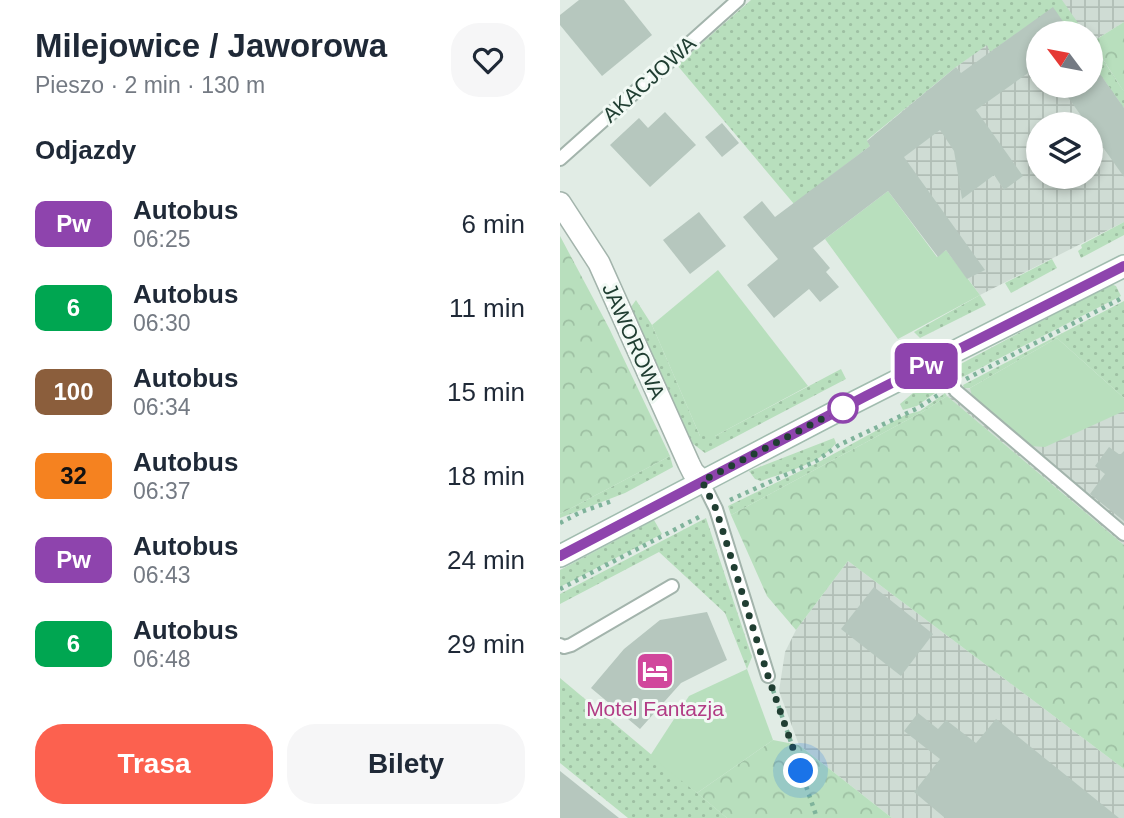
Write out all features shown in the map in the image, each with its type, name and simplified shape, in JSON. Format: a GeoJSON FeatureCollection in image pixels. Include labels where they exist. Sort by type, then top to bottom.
{"type":"FeatureCollection","features":[{"type":"Feature","properties":{"kind":"main road","name":"JAWOROWA"},"geometry":{"type":"LineString","coordinates":[[560,203],[598,264],[693,472],[702,481]]}},
{"type":"Feature","properties":{"kind":"main road"},"geometry":{"type":"LineString","coordinates":[[560,556],[1124,266]]}},
{"type":"Feature","properties":{"kind":"lane","name":"AKACJOWA"},"geometry":{"type":"LineString","coordinates":[[560,159],[738,0]]}},
{"type":"Feature","properties":{"kind":"lane"},"geometry":{"type":"LineString","coordinates":[[936,361],[951,386],[1124,534]]}},
{"type":"Feature","properties":{"kind":"lane"},"geometry":{"type":"LineString","coordinates":[[702,481],[716,509],[768,676]]}},
{"type":"Feature","properties":{"kind":"lane"},"geometry":{"type":"LineString","coordinates":[[560,645],[571,645],[672,586]]}},
{"type":"Feature","properties":{"kind":"path"},"geometry":{"type":"LineString","coordinates":[[560,589],[755,487],[816,461],[839,445],[918,408],[951,386],[1124,297]]}},
{"type":"Feature","properties":{"kind":"path"},"geometry":{"type":"LineString","coordinates":[[560,523],[614,500]]}},
{"type":"Feature","properties":{"kind":"path"},"geometry":{"type":"LineString","coordinates":[[768,676],[817,818]]}},
{"type":"Feature","properties":{"kind":"shaded area"},"geometry":{"type":"Polygon","coordinates":[[[1062,0],[1124,0],[1124,22],[1103,35],[1103,21],[1032,21],[1062,0]]]}},
{"type":"Feature","properties":{"kind":"shaded area"},"geometry":{"type":"Polygon","coordinates":[[[1026,26],[1026,98],[1103,98],[1103,59],[1124,92],[1124,222],[980,295],[867,141],[930,88],[1004,189],[976,110],[983,104],[956,67],[987,44],[990,51],[1026,26]]]}},
{"type":"Feature","properties":{"kind":"shaded area"},"geometry":{"type":"Polygon","coordinates":[[[964,388],[1124,398],[1124,545],[947,396],[964,388]]]}},
{"type":"Feature","properties":{"kind":"shaded area"},"geometry":{"type":"Polygon","coordinates":[[[848,561],[1124,769],[1124,818],[892,818],[799,745],[779,691],[785,652],[796,630],[848,561]]]}},
{"type":"Feature","properties":{"kind":"green space"},"geometry":{"type":"Polygon","coordinates":[[[751,0],[1062,0],[1077,21],[1062,21],[1053,8],[1034,21],[1026,21],[1026,27],[990,52],[987,45],[867,140],[870,146],[794,204],[677,65],[751,0]]]}},
{"type":"Feature","properties":{"kind":"green space"},"geometry":{"type":"Polygon","coordinates":[[[1124,22],[1124,92],[1103,59],[1103,35],[1124,22]]]}},
{"type":"Feature","properties":{"kind":"green space"},"geometry":{"type":"Polygon","coordinates":[[[1103,60],[1124,92],[1124,108],[1103,78],[1103,60]]]}},
{"type":"Feature","properties":{"kind":"green space"},"geometry":{"type":"Polygon","coordinates":[[[888,191],[937,257],[946,250],[980,295],[898,339],[825,239],[888,191]]]}},
{"type":"Feature","properties":{"kind":"green space"},"geometry":{"type":"Polygon","coordinates":[[[1124,222],[1124,235],[1081,258],[1078,251],[1082,248],[1081,245],[1124,222]]]}},
{"type":"Feature","properties":{"kind":"green space"},"geometry":{"type":"Polygon","coordinates":[[[560,236],[609,328],[670,456],[560,514],[560,236]]]}},
{"type":"Feature","properties":{"kind":"green space"},"geometry":{"type":"Polygon","coordinates":[[[1052,259],[1057,268],[1011,293],[1005,283],[1052,259]]]}},
{"type":"Feature","properties":{"kind":"green space"},"geometry":{"type":"Polygon","coordinates":[[[718,270],[808,386],[715,436],[700,436],[652,325],[718,270]]]}},
{"type":"Feature","properties":{"kind":"green space"},"geometry":{"type":"Polygon","coordinates":[[[1111,284],[1116,286],[1121,296],[959,379],[953,368],[1111,284]]]}},
{"type":"Feature","properties":{"kind":"green space"},"geometry":{"type":"Polygon","coordinates":[[[980,295],[986,305],[920,338],[914,332],[980,295]]]}},
{"type":"Feature","properties":{"kind":"green space"},"geometry":{"type":"Polygon","coordinates":[[[636,300],[652,325],[700,436],[715,436],[841,369],[846,379],[705,453],[688,440],[631,307],[636,300]]]}},
{"type":"Feature","properties":{"kind":"green space"},"geometry":{"type":"Polygon","coordinates":[[[1124,301],[1124,398],[1057,338],[970,388],[964,388],[963,385],[1124,301]]]}},
{"type":"Feature","properties":{"kind":"green space"},"geometry":{"type":"Polygon","coordinates":[[[1057,338],[1124,398],[1124,411],[1045,447],[1030,446],[973,400],[970,388],[1057,338]]]}},
{"type":"Feature","properties":{"kind":"green space"},"geometry":{"type":"Polygon","coordinates":[[[932,377],[942,388],[917,406],[903,410],[900,404],[932,377]]]}},
{"type":"Feature","properties":{"kind":"green space"},"geometry":{"type":"Polygon","coordinates":[[[945,393],[947,396],[924,411],[731,515],[728,506],[815,464],[905,415],[920,411],[945,393]]]}},
{"type":"Feature","properties":{"kind":"green space"},"geometry":{"type":"Polygon","coordinates":[[[947,396],[1124,545],[1124,769],[848,561],[796,630],[767,596],[731,515],[947,396]]]}},
{"type":"Feature","properties":{"kind":"green space"},"geometry":{"type":"Polygon","coordinates":[[[834,438],[836,443],[821,457],[802,466],[761,481],[755,479],[749,471],[834,438]]]}},
{"type":"Feature","properties":{"kind":"green space"},"geometry":{"type":"Polygon","coordinates":[[[670,456],[673,467],[625,493],[560,518],[560,514],[670,456]]]}},
{"type":"Feature","properties":{"kind":"green space"},"geometry":{"type":"Polygon","coordinates":[[[706,518],[752,657],[747,669],[725,613],[659,552],[560,604],[560,594],[706,518]]]}},
{"type":"Feature","properties":{"kind":"green space"},"geometry":{"type":"Polygon","coordinates":[[[654,520],[662,534],[560,587],[560,570],[654,520]]]}},
{"type":"Feature","properties":{"kind":"green space"},"geometry":{"type":"Polygon","coordinates":[[[747,669],[773,740],[697,793],[650,756],[689,696],[747,669]]]}},
{"type":"Feature","properties":{"kind":"green space"},"geometry":{"type":"Polygon","coordinates":[[[560,678],[727,818],[628,818],[560,763],[560,678]]]}},
{"type":"Feature","properties":{"kind":"green space"},"geometry":{"type":"Polygon","coordinates":[[[773,740],[799,745],[892,818],[727,818],[697,793],[773,740]]]}},
{"type":"Feature","properties":{"kind":"building"},"geometry":{"type":"Polygon","coordinates":[[[579,0],[624,0],[652,35],[602,76],[560,25],[560,15],[579,0]]]}},
{"type":"Feature","properties":{"kind":"building"},"geometry":{"type":"Polygon","coordinates":[[[1053,7],[1063,21],[1033,21],[1053,7]]]}},
{"type":"Feature","properties":{"kind":"building"},"geometry":{"type":"Polygon","coordinates":[[[1026,26],[1026,75],[976,110],[1023,176],[1004,190],[994,175],[962,199],[954,151],[940,130],[904,157],[985,270],[967,279],[946,250],[938,257],[888,191],[813,248],[830,268],[826,272],[839,287],[820,302],[809,289],[774,318],[747,285],[778,259],[743,217],[762,201],[775,217],[870,146],[867,141],[956,67],[961,73],[1026,26]]]}},
{"type":"Feature","properties":{"kind":"building"},"geometry":{"type":"Polygon","coordinates":[[[1103,78],[1124,108],[1124,177],[1103,147],[1103,112],[1078,112],[1069,98],[1103,98],[1103,78]]]}},
{"type":"Feature","properties":{"kind":"building"},"geometry":{"type":"Polygon","coordinates":[[[665,112],[696,145],[650,187],[610,145],[639,118],[648,128],[665,112]]]}},
{"type":"Feature","properties":{"kind":"building"},"geometry":{"type":"Polygon","coordinates":[[[722,123],[739,143],[722,157],[705,137],[722,123]]]}},
{"type":"Feature","properties":{"kind":"building"},"geometry":{"type":"Polygon","coordinates":[[[699,212],[726,246],[690,274],[663,240],[699,212]]]}},
{"type":"Feature","properties":{"kind":"building"},"geometry":{"type":"Polygon","coordinates":[[[1109,447],[1120,455],[1124,451],[1124,521],[1090,494],[1105,474],[1095,466],[1109,447]]]}},
{"type":"Feature","properties":{"kind":"building"},"geometry":{"type":"Polygon","coordinates":[[[874,587],[933,634],[901,676],[841,629],[874,587]]]}},
{"type":"Feature","properties":{"kind":"building","name":"Motel Fantazja"},"geometry":{"type":"Polygon","coordinates":[[[707,612],[727,660],[681,683],[640,729],[591,688],[624,649],[660,620],[707,612]]]}},
{"type":"Feature","properties":{"kind":"building"},"geometry":{"type":"Polygon","coordinates":[[[918,713],[938,729],[946,720],[976,743],[996,719],[1119,818],[945,818],[914,792],[940,759],[904,731],[918,713]]]}},
{"type":"Feature","properties":{"kind":"building"},"geometry":{"type":"Polygon","coordinates":[[[560,771],[619,818],[560,818],[560,771]]]}},
{"type":"Feature","properties":{"kind":"bus line","name":"Pw"},"geometry":{"type":"LineString","coordinates":[[560,556],[866,396],[1124,266]]}},
{"type":"Feature","properties":{"kind":"place","name":"Motel Fantazja"},"geometry":{"type":"Point","coordinates":[655,671]}},
{"type":"Feature","properties":{"kind":"route"},"geometry":{"type":"LineString","coordinates":[[801,771],[716,509],[702,481],[843,408]]}}]}
